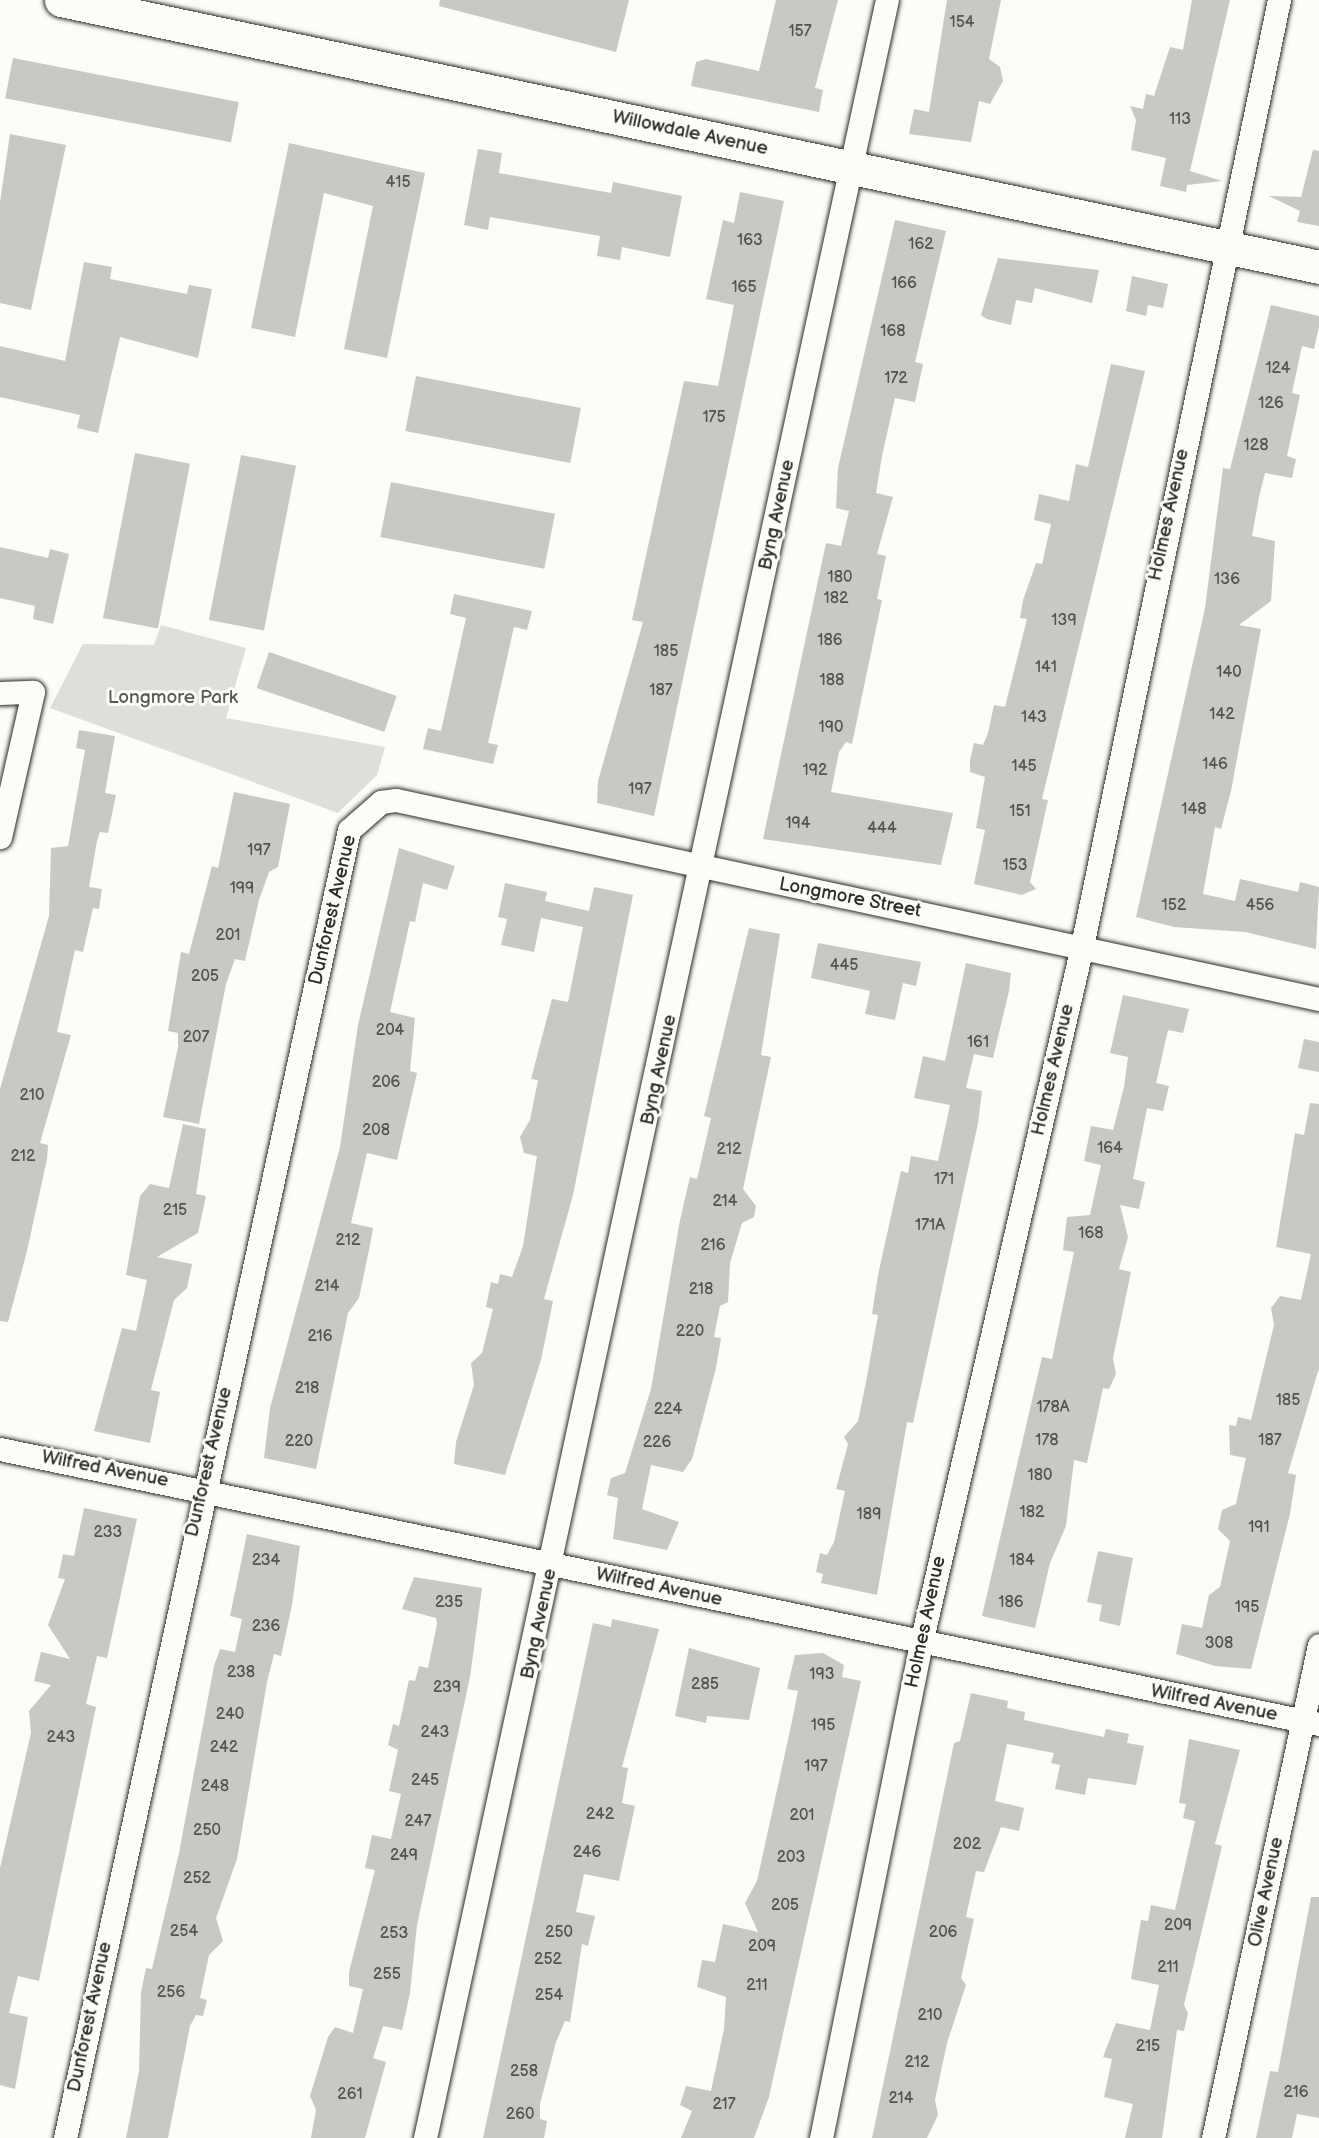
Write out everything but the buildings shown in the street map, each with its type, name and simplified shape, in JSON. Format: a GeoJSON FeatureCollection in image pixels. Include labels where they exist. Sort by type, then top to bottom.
{"type":"FeatureCollection","features":[{"type":"Feature","properties":{"kind":"street","name":"Willowdale Avenue"},"geometry":{"type":"LineString","coordinates":[[61,0],[1319,267]]}},
{"type":"Feature","properties":{"kind":"street","name":"Byng Avenue"},"geometry":{"type":"LineString","coordinates":[[425,2138],[703,870],[887,0]]}},
{"type":"Feature","properties":{"kind":"street","name":"Holmes Avenue"},"geometry":{"type":"LineString","coordinates":[[821,2138],[921,1643],[1082,946],[1225,247],[1279,0]]}},
{"type":"Feature","properties":{"kind":"street"},"geometry":{"type":"LineString","coordinates":[[0,693],[33,692],[0,837]]}},
{"type":"Feature","properties":{"kind":"street","name":"Longmore Street"},"geometry":{"type":"LineString","coordinates":[[381,802],[1082,946],[1319,999]]}},
{"type":"Feature","properties":{"kind":"street","name":"Dunforest Avenue"},"geometry":{"type":"LineString","coordinates":[[65,2138],[203,1488],[349,830],[381,802]]}},
{"type":"Feature","properties":{"kind":"street","name":"Wilfred Avenue"},"geometry":{"type":"LineString","coordinates":[[0,1449],[203,1488],[921,1643],[1311,1723]]}},
{"type":"Feature","properties":{"kind":"street","name":"Olive Avenue"},"geometry":{"type":"LineString","coordinates":[[1213,2138],[1311,1723],[1319,1645]]}},
{"type":"Feature","properties":{"kind":"green space","name":"Longmore Park"},"geometry":{"type":"Polygon","coordinates":[[[161,625],[246,648],[226,718],[385,747],[377,775],[338,813],[50,708],[83,644],[154,645],[161,625]]]}}]}
